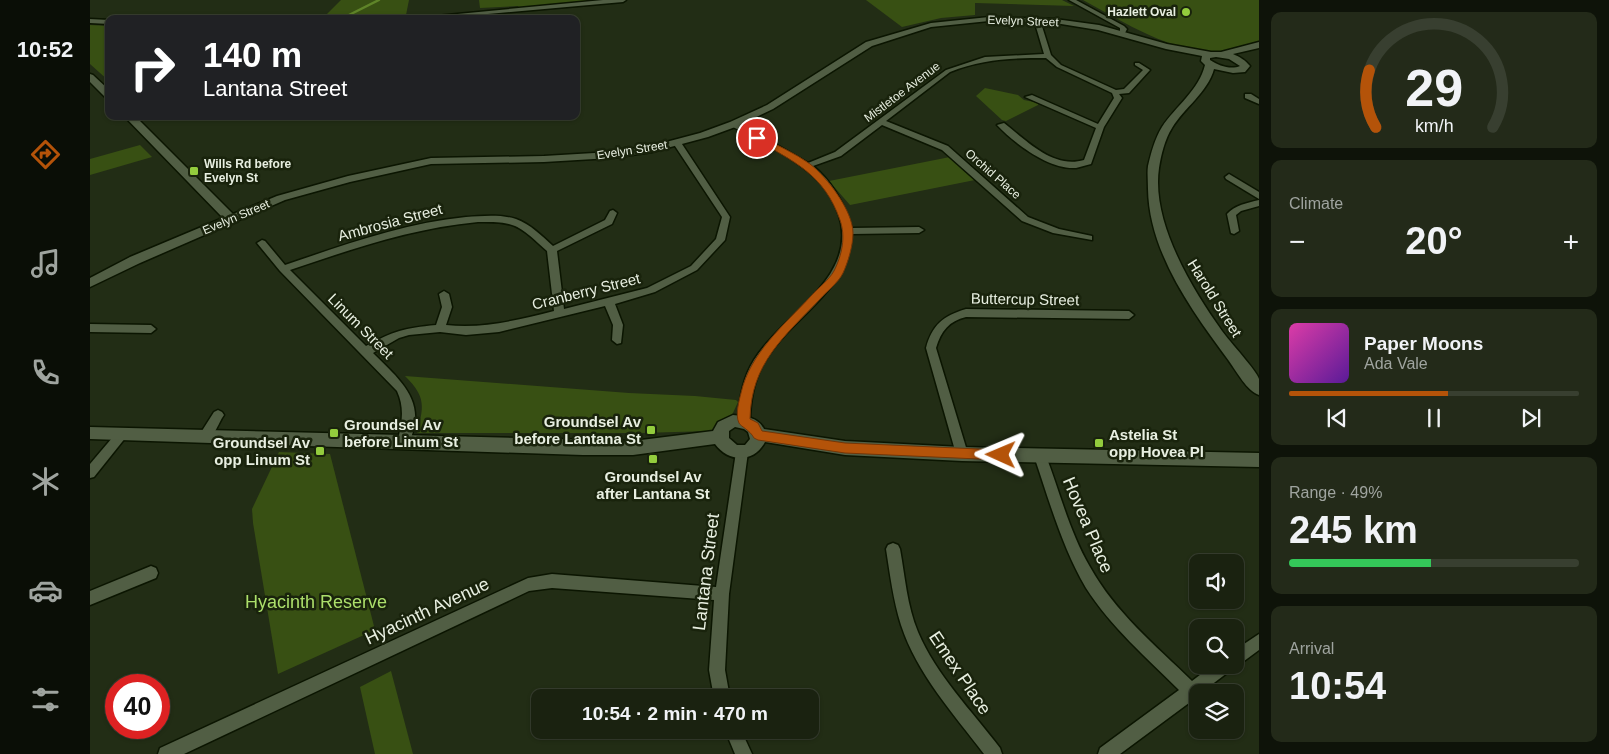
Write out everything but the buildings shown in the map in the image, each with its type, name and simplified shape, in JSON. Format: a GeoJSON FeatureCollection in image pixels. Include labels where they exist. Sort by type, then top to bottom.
{"type":"FeatureCollection","features":[{"type":"Feature","properties":{"kind":"street"},"geometry":{"type":"LineString","coordinates":[[453,15],[623,0]]}},
{"type":"Feature","properties":{"kind":"street"},"geometry":{"type":"LineString","coordinates":[[1072,0],[1122,27],[1124,29],[1122,33]]}},
{"type":"Feature","properties":{"kind":"street","name":"Evelyn Street"},"geometry":{"type":"LineString","coordinates":[[90,283],[119,267],[298,192],[416,164],[458,160],[597,157],[677,142],[734,124],[770,107],[856,51],[884,38],[931,25],[1000,18],[1081,25],[1122,33],[1212,59]]}},
{"type":"Feature","properties":{"kind":"street"},"geometry":{"type":"LineString","coordinates":[[1037,20],[1048,56],[1059,66],[1115,92],[1126,91],[1147,70],[1136,64]]}},
{"type":"Feature","properties":{"kind":"street"},"geometry":{"type":"LineString","coordinates":[[90,22],[105,22]]}},
{"type":"Feature","properties":{"kind":"street"},"geometry":{"type":"LineString","coordinates":[[1212,59],[1255,47]]}},
{"type":"Feature","properties":{"kind":"street"},"geometry":{"type":"LineString","coordinates":[[1212,59],[1234,71],[1244,68],[1243,56],[1255,47]]}},
{"type":"Feature","properties":{"kind":"street","name":"Mistletoe Avenue"},"geometry":{"type":"LineString","coordinates":[[806,166],[838,154],[948,71],[961,65],[1000,56],[1048,56]]}},
{"type":"Feature","properties":{"kind":"street"},"geometry":{"type":"LineString","coordinates":[[1212,59],[1243,62]]}},
{"type":"Feature","properties":{"kind":"street","name":"Harold Street"},"geometry":{"type":"LineString","coordinates":[[1212,59],[1204,82],[1176,114],[1166,128],[1158,146],[1152,179],[1155,206],[1164,238],[1182,281],[1220,339],[1259,389]]}},
{"type":"Feature","properties":{"kind":"street","name":"Harold Street"},"geometry":{"type":"LineString","coordinates":[[1204,82],[1234,71]]}},
{"type":"Feature","properties":{"kind":"street"},"geometry":{"type":"LineString","coordinates":[[90,78],[105,92]]}},
{"type":"Feature","properties":{"kind":"street"},"geometry":{"type":"LineString","coordinates":[[1001,124],[1049,160],[1069,166],[1080,166],[1088,162],[1100,127],[1118,98],[1115,92]]}},
{"type":"Feature","properties":{"kind":"street"},"geometry":{"type":"LineString","coordinates":[[1248,96],[1259,102]]}},
{"type":"Feature","properties":{"kind":"street"},"geometry":{"type":"LineString","coordinates":[[1029,97],[1100,127]]}},
{"type":"Feature","properties":{"kind":"street"},"geometry":{"type":"LineString","coordinates":[[133,120],[231,219]]}},
{"type":"Feature","properties":{"kind":"street","name":"Orchid Place"},"geometry":{"type":"LineString","coordinates":[[882,122],[945,148],[1025,219],[1058,233],[1089,238]]}},
{"type":"Feature","properties":{"kind":"street"},"geometry":{"type":"LineString","coordinates":[[734,124],[806,166],[825,183],[838,201],[848,231],[846,248],[838,274],[772,344],[759,362],[749,383],[744,402],[744,422]]}},
{"type":"Feature","properties":{"kind":"street","name":"Cranberry Street"},"geometry":{"type":"LineString","coordinates":[[365,352],[395,335],[409,331],[440,328],[466,331],[499,328],[609,302],[651,290],[694,268],[720,240],[726,217],[677,142]]}},
{"type":"Feature","properties":{"kind":"street"},"geometry":{"type":"LineString","coordinates":[[1229,177],[1259,196]]}},
{"type":"Feature","properties":{"kind":"street"},"geometry":{"type":"LineString","coordinates":[[1234,231],[1231,214],[1238,209],[1259,203]]}},
{"type":"Feature","properties":{"kind":"street"},"geometry":{"type":"LineString","coordinates":[[560,314],[552,250],[609,222],[613,213]]}},
{"type":"Feature","properties":{"kind":"street","name":"Ambrosia Street"},"geometry":{"type":"LineString","coordinates":[[283,269],[338,251],[433,224],[450,221],[496,218],[512,221],[527,228],[552,250]]}},
{"type":"Feature","properties":{"kind":"street"},"geometry":{"type":"LineString","coordinates":[[848,231],[919,230]]}},
{"type":"Feature","properties":{"kind":"street","name":"Linum Street"},"geometry":{"type":"LineString","coordinates":[[262,243],[283,269],[401,388],[409,414],[403,443]]}},
{"type":"Feature","properties":{"kind":"street"},"geometry":{"type":"LineString","coordinates":[[440,328],[447,307],[444,294]]}},
{"type":"Feature","properties":{"kind":"street"},"geometry":{"type":"LineString","coordinates":[[609,302],[618,325],[617,340]]}},
{"type":"Feature","properties":{"kind":"street","name":"Buttercup Street"},"geometry":{"type":"LineString","coordinates":[[962,454],[931,348],[934,333],[945,321],[966,313],[1129,316]]}},
{"type":"Feature","properties":{"kind":"street"},"geometry":{"type":"LineString","coordinates":[[90,328],[151,328]]}},
{"type":"Feature","properties":{"kind":"street"},"geometry":{"type":"LineString","coordinates":[[204,437],[218,415]]}},
{"type":"Feature","properties":{"kind":"street"},"geometry":{"type":"LineString","coordinates":[[733,421],[744,422],[754,427],[758,435],[758,441],[755,446],[742,452],[728,448],[720,438],[720,431],[726,424],[733,421]]}},
{"type":"Feature","properties":{"kind":"street"},"geometry":{"type":"LineString","coordinates":[[90,434],[633,448],[720,438]]}},
{"type":"Feature","properties":{"kind":"street"},"geometry":{"type":"LineString","coordinates":[[90,474],[122,434]]}},
{"type":"Feature","properties":{"kind":"street"},"geometry":{"type":"LineString","coordinates":[[758,435],[845,448],[962,454],[1259,460]]}},
{"type":"Feature","properties":{"kind":"street","name":"Lantana Street"},"geometry":{"type":"LineString","coordinates":[[720,689],[717,670],[722,594],[742,452]]}},
{"type":"Feature","properties":{"kind":"street","name":"Hovea Place"},"geometry":{"type":"LineString","coordinates":[[1040,456],[1073,546],[1091,584],[1120,619],[1189,689]]}},
{"type":"Feature","properties":{"kind":"street","name":"Emex Place"},"geometry":{"type":"LineString","coordinates":[[893,549],[902,600],[913,637],[940,681],[994,754]]}},
{"type":"Feature","properties":{"kind":"street"},"geometry":{"type":"LineString","coordinates":[[90,598],[151,573]]}},
{"type":"Feature","properties":{"kind":"street","name":"Hyacinth Avenue"},"geometry":{"type":"LineString","coordinates":[[166,754],[528,585],[552,581],[722,594]]}},
{"type":"Feature","properties":{"kind":"street"},"geometry":{"type":"LineString","coordinates":[[1244,652],[1259,641]]}},
{"type":"Feature","properties":{"kind":"street"},"geometry":{"type":"LineString","coordinates":[[1200,684],[1214,674]]}},
{"type":"Feature","properties":{"kind":"street"},"geometry":{"type":"LineString","coordinates":[[1106,754],[1189,692]]}},
{"type":"Feature","properties":{"kind":"street"},"geometry":{"type":"LineString","coordinates":[[737,739],[744,754]]}},
{"type":"Feature","properties":{"kind":"green space"},"geometry":{"type":"Polygon","coordinates":[[[341,0],[409,0],[406,15],[326,15],[341,0]]]}},
{"type":"Feature","properties":{"kind":"green space"},"geometry":{"type":"Polygon","coordinates":[[[479,0],[607,0],[519,8],[518,6],[480,8],[479,0]]]}},
{"type":"Feature","properties":{"kind":"green space"},"geometry":{"type":"Polygon","coordinates":[[[866,0],[1062,0],[1074,6],[975,3],[975,15],[941,18],[902,27],[866,0]]]}},
{"type":"Feature","properties":{"kind":"green space"},"geometry":{"type":"Polygon","coordinates":[[[1083,0],[1259,0],[1259,42],[1230,52],[1210,52],[1191,49],[1154,37],[1083,0]]]}},
{"type":"Feature","properties":{"kind":"green space"},"geometry":{"type":"Polygon","coordinates":[[[90,25],[105,26],[105,77],[90,64],[90,25]]]}},
{"type":"Feature","properties":{"kind":"green space"},"geometry":{"type":"Polygon","coordinates":[[[985,88],[1018,95],[1024,100],[1039,103],[1006,121],[1002,120],[976,96],[985,88]]]}},
{"type":"Feature","properties":{"kind":"green space"},"geometry":{"type":"Polygon","coordinates":[[[140,145],[152,157],[90,175],[90,159],[140,145]]]}},
{"type":"Feature","properties":{"kind":"green space"},"geometry":{"type":"Polygon","coordinates":[[[950,157],[975,180],[850,205],[829,181],[950,157]]]}},
{"type":"Feature","properties":{"kind":"green space"},"geometry":{"type":"Polygon","coordinates":[[[405,376],[629,393],[695,396],[736,400],[738,402],[732,415],[710,431],[641,433],[417,433],[422,402],[417,390],[405,376]]]}},
{"type":"Feature","properties":{"kind":"green space","name":"Hyacinth Reserve"},"geometry":{"type":"Polygon","coordinates":[[[279,452],[330,454],[375,630],[278,674],[252,509],[279,452]]]}},
{"type":"Feature","properties":{"kind":"green space"},"geometry":{"type":"Polygon","coordinates":[[[391,671],[413,754],[375,754],[360,687],[391,671]]]}},
{"type":"Feature","properties":{"kind":"waterway"},"geometry":{"type":"LineString","coordinates":[[349,15],[379,0]]}},
{"type":"Feature","properties":{"kind":"place","name":"Hazlett Oval"},"geometry":{"type":"Point","coordinates":[1186,12]}},
{"type":"Feature","properties":{"kind":"place","name":"Wills Rd before Evelyn St"},"geometry":{"type":"Point","coordinates":[194,171]}},
{"type":"Feature","properties":{"kind":"place","name":"Groundsel Av before Lantana St"},"geometry":{"type":"Point","coordinates":[651,430]}},
{"type":"Feature","properties":{"kind":"place","name":"Groundsel Av before Linum St"},"geometry":{"type":"Point","coordinates":[334,433]}},
{"type":"Feature","properties":{"kind":"place","name":"Astelia St opp Hovea Pl"},"geometry":{"type":"Point","coordinates":[1099,443]}},
{"type":"Feature","properties":{"kind":"place","name":"Groundsel Av opp Linum St"},"geometry":{"type":"Point","coordinates":[320,451]}},
{"type":"Feature","properties":{"kind":"place","name":"Groundsel Av after Lantana St"},"geometry":{"type":"Point","coordinates":[653,459]}},
{"type":"Feature","properties":{"kind":"route"},"geometry":{"type":"LineString","coordinates":[[757,138],[806,166],[825,183],[838,201],[848,231],[846,248],[838,274],[772,344],[759,362],[749,383],[744,402],[744,422],[751,424],[758,432],[758,435],[845,448],[1001,455]]}}]}
